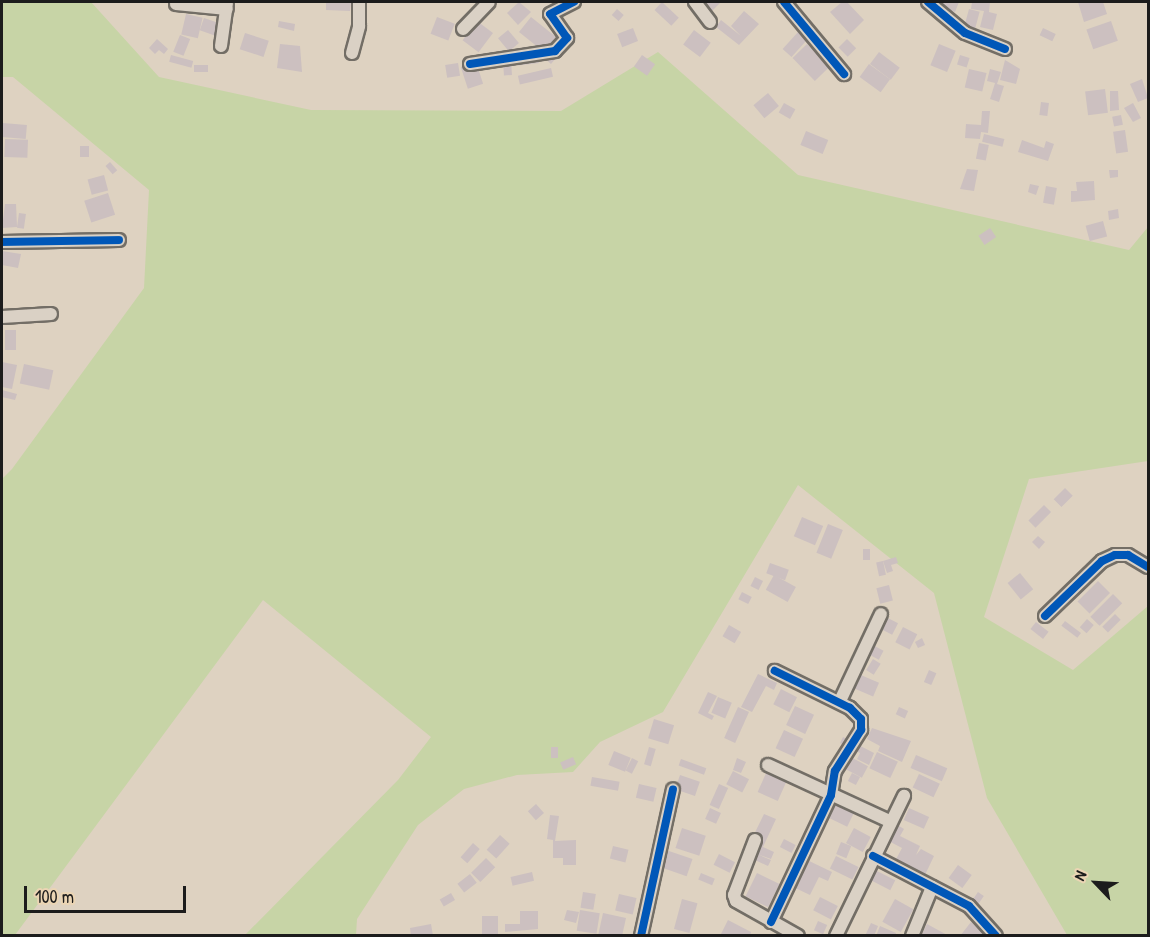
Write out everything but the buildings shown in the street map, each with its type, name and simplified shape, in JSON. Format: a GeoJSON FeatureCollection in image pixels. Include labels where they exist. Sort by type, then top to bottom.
{"type":"FeatureCollection","features":[{"type":"Feature","properties":{"kind":"street"},"geometry":{"type":"LineString","coordinates":[[352,53],[359,26],[359,2]]}},
{"type":"Feature","properties":{"kind":"street"},"geometry":{"type":"LineString","coordinates":[[463,29],[489,2]]}},
{"type":"Feature","properties":{"kind":"street"},"geometry":{"type":"LineString","coordinates":[[470,64],[555,51],[567,38],[550,14],[574,2]]}},
{"type":"Feature","properties":{"kind":"street"},"geometry":{"type":"LineString","coordinates":[[695,2],[710,22]]}},
{"type":"Feature","properties":{"kind":"street"},"geometry":{"type":"LineString","coordinates":[[784,2],[844,74]]}},
{"type":"Feature","properties":{"kind":"street"},"geometry":{"type":"LineString","coordinates":[[176,4],[227,5],[221,46]]}},
{"type":"Feature","properties":{"kind":"street"},"geometry":{"type":"LineString","coordinates":[[935,4],[965,33],[1005,49]]}},
{"type":"Feature","properties":{"kind":"street"},"geometry":{"type":"LineString","coordinates":[[2,242],[118,240]]}},
{"type":"Feature","properties":{"kind":"street"},"geometry":{"type":"LineString","coordinates":[[2,316],[51,314]]}},
{"type":"Feature","properties":{"kind":"street"},"geometry":{"type":"LineString","coordinates":[[1045,616],[1102,561],[1116,555],[1128,555],[1149,567]]}},
{"type":"Feature","properties":{"kind":"street"},"geometry":{"type":"LineString","coordinates":[[840,701],[881,614]]}},
{"type":"Feature","properties":{"kind":"street"},"geometry":{"type":"LineString","coordinates":[[771,922],[831,795],[835,771],[861,730],[861,719],[840,701],[775,671]]}},
{"type":"Feature","properties":{"kind":"street"},"geometry":{"type":"LineString","coordinates":[[768,765],[889,821]]}},
{"type":"Feature","properties":{"kind":"street"},"geometry":{"type":"LineString","coordinates":[[641,936],[674,789]]}},
{"type":"Feature","properties":{"kind":"street"},"geometry":{"type":"LineString","coordinates":[[836,936],[889,821],[904,796]]}},
{"type":"Feature","properties":{"kind":"street"},"geometry":{"type":"LineString","coordinates":[[755,840],[734,895],[740,905],[798,936]]}},
{"type":"Feature","properties":{"kind":"street"},"geometry":{"type":"LineString","coordinates":[[873,856],[969,906],[996,936]]}},
{"type":"Feature","properties":{"kind":"street"},"geometry":{"type":"LineString","coordinates":[[912,936],[932,887]]}},
{"type":"Feature","properties":{"kind":"green space"},"geometry":{"type":"Polygon","coordinates":[[[2,2],[91,2],[159,77],[311,110],[561,111],[658,52],[798,175],[1129,250],[1148,227],[1148,461],[1029,479],[984,617],[1073,670],[1148,606],[1148,935],[1067,935],[987,798],[934,593],[798,485],[663,712],[600,742],[573,772],[517,775],[464,789],[418,825],[357,919],[356,935],[245,935],[398,780],[431,737],[263,600],[15,935],[2,935],[2,479],[12,469],[144,288],[149,190],[13,77],[2,77],[2,2]]]}},
{"type":"Feature","properties":{"kind":"cycle path"},"geometry":{"type":"LineString","coordinates":[[470,64],[555,51],[567,38],[550,14],[574,2]]}},
{"type":"Feature","properties":{"kind":"cycle path"},"geometry":{"type":"LineString","coordinates":[[784,2],[844,74]]}},
{"type":"Feature","properties":{"kind":"cycle path"},"geometry":{"type":"LineString","coordinates":[[928,2],[965,33],[1005,49]]}},
{"type":"Feature","properties":{"kind":"cycle path"},"geometry":{"type":"LineString","coordinates":[[2,242],[119,240]]}},
{"type":"Feature","properties":{"kind":"cycle path"},"geometry":{"type":"LineString","coordinates":[[1045,616],[1102,561],[1115,555],[1128,555],[1148,567]]}},
{"type":"Feature","properties":{"kind":"cycle path"},"geometry":{"type":"LineString","coordinates":[[771,922],[831,795],[835,771],[861,730],[861,719],[850,708],[775,671]]}},
{"type":"Feature","properties":{"kind":"cycle path"},"geometry":{"type":"LineString","coordinates":[[641,936],[673,789]]}},
{"type":"Feature","properties":{"kind":"cycle path"},"geometry":{"type":"LineString","coordinates":[[873,856],[969,906],[996,936]]}}]}
